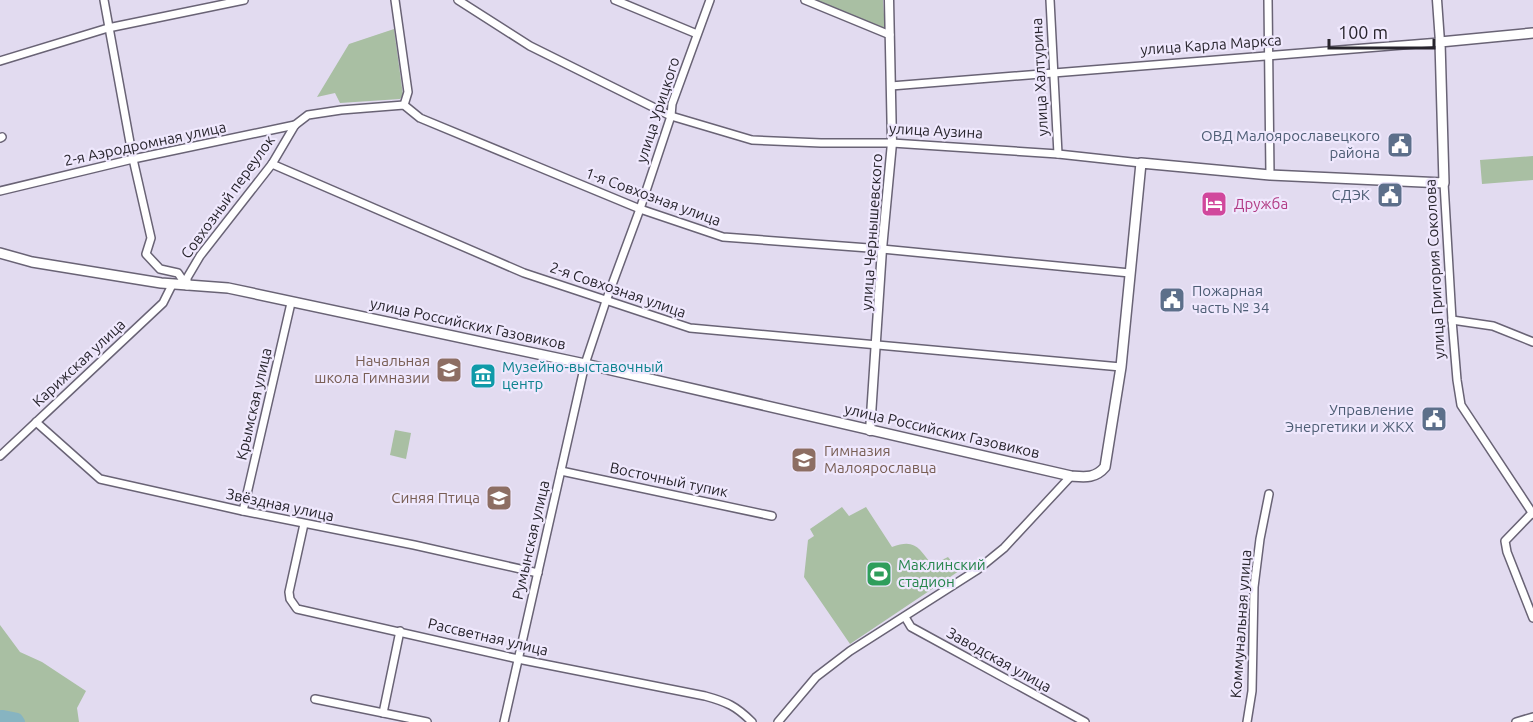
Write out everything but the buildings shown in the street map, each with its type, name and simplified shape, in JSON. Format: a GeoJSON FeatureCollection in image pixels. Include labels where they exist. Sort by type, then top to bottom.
{"type":"FeatureCollection","features":[{"type":"Feature","properties":{"kind":"main road","name":"улица Карла Маркса"},"geometry":{"type":"LineString","coordinates":[[1440,42],[1533,33]]}},
{"type":"Feature","properties":{"kind":"main road","name":"улица Григория Соколова"},"geometry":{"type":"LineString","coordinates":[[1440,42],[1444,183]]}},
{"type":"Feature","properties":{"kind":"main road","name":"улица Аузина"},"geometry":{"type":"LineString","coordinates":[[1141,163],[1270,176],[1444,183]]}},
{"type":"Feature","properties":{"kind":"main road"},"geometry":{"type":"LineString","coordinates":[[1121,367],[1141,163]]}},
{"type":"Feature","properties":{"kind":"main road","name":"улица Российских Газовиков"},"geometry":{"type":"LineString","coordinates":[[0,254],[32,262],[172,285],[228,288],[585,364],[1071,476],[1089,477],[1101,472],[1105,467],[1121,367]]}},
{"type":"Feature","properties":{"kind":"street"},"geometry":{"type":"LineString","coordinates":[[104,0],[133,159],[151,238],[146,254],[160,269],[178,273],[187,286]]}},
{"type":"Feature","properties":{"kind":"street"},"geometry":{"type":"LineString","coordinates":[[0,60],[108,28],[244,0]]}},
{"type":"Feature","properties":{"kind":"street"},"geometry":{"type":"LineString","coordinates":[[295,125],[308,115],[404,105],[408,92],[395,0]]}},
{"type":"Feature","properties":{"kind":"street","name":"улица Аузина"},"geometry":{"type":"LineString","coordinates":[[458,0],[530,46],[671,116],[752,140],[892,143],[1058,154],[1141,163]]}},
{"type":"Feature","properties":{"kind":"street"},"geometry":{"type":"LineString","coordinates":[[615,0],[697,34]]}},
{"type":"Feature","properties":{"kind":"street","name":"улица Урицкого"},"geometry":{"type":"LineString","coordinates":[[585,364],[640,209],[671,116],[672,104],[710,0]]}},
{"type":"Feature","properties":{"kind":"street"},"geometry":{"type":"LineString","coordinates":[[805,0],[890,35]]}},
{"type":"Feature","properties":{"kind":"street","name":"улица Чернышевского"},"geometry":{"type":"LineString","coordinates":[[870,431],[882,249],[892,143],[889,0]]}},
{"type":"Feature","properties":{"kind":"street","name":"улица Халтурина"},"geometry":{"type":"LineString","coordinates":[[1050,0],[1058,154]]}},
{"type":"Feature","properties":{"kind":"street"},"geometry":{"type":"LineString","coordinates":[[1268,0],[1270,176]]}},
{"type":"Feature","properties":{"kind":"street","name":"улица Григория Соколова"},"geometry":{"type":"LineString","coordinates":[[1437,0],[1440,42]]}},
{"type":"Feature","properties":{"kind":"street","name":"улица Карла Маркса"},"geometry":{"type":"LineString","coordinates":[[891,86],[1440,42]]}},
{"type":"Feature","properties":{"kind":"street","name":"1-я Совхозная улица"},"geometry":{"type":"LineString","coordinates":[[404,105],[420,118],[640,209],[723,237],[882,249],[1130,273]]}},
{"type":"Feature","properties":{"kind":"street","name":"2-я Аэродромная улица"},"geometry":{"type":"LineString","coordinates":[[0,191],[133,159],[295,125]]}},
{"type":"Feature","properties":{"kind":"street","name":"Совхозный переулок"},"geometry":{"type":"LineString","coordinates":[[187,286],[187,278],[200,256],[272,164],[295,125]]}},
{"type":"Feature","properties":{"kind":"street","name":"2-я Совхозная улица"},"geometry":{"type":"LineString","coordinates":[[272,164],[524,273],[690,328],[1121,367]]}},
{"type":"Feature","properties":{"kind":"street","name":"улица Григория Соколова"},"geometry":{"type":"LineString","coordinates":[[1444,183],[1452,320],[1461,405],[1533,513]]}},
{"type":"Feature","properties":{"kind":"street","name":"Карижская улица"},"geometry":{"type":"LineString","coordinates":[[0,456],[163,303],[172,285]]}},
{"type":"Feature","properties":{"kind":"street","name":"Крымская улица"},"geometry":{"type":"LineString","coordinates":[[243,511],[291,303]]}},
{"type":"Feature","properties":{"kind":"street"},"geometry":{"type":"LineString","coordinates":[[1452,320],[1492,326],[1533,342]]}},
{"type":"Feature","properties":{"kind":"street","name":"Румынская улица"},"geometry":{"type":"LineString","coordinates":[[504,722],[585,364]]}},
{"type":"Feature","properties":{"kind":"street","name":"Звёздная улица"},"geometry":{"type":"LineString","coordinates":[[36,422],[100,479],[538,573]]}},
{"type":"Feature","properties":{"kind":"street","name":"Восточный тупик"},"geometry":{"type":"LineString","coordinates":[[561,471],[772,516]]}},
{"type":"Feature","properties":{"kind":"street"},"geometry":{"type":"LineString","coordinates":[[778,722],[816,677],[850,651],[977,570],[1004,548],[1071,476]]}},
{"type":"Feature","properties":{"kind":"street","name":"Коммунальная улица"},"geometry":{"type":"LineString","coordinates":[[1247,722],[1252,691],[1254,586],[1269,494]]}},
{"type":"Feature","properties":{"kind":"street"},"geometry":{"type":"LineString","coordinates":[[1533,513],[1508,537],[1505,546],[1533,618]]}},
{"type":"Feature","properties":{"kind":"street","name":"Рассветная улица"},"geometry":{"type":"LineString","coordinates":[[304,524],[289,592],[290,599],[297,609],[726,701],[738,708],[752,722]]}},
{"type":"Feature","properties":{"kind":"street","name":"Заводская улица"},"geometry":{"type":"LineString","coordinates":[[905,617],[911,627],[1085,722]]}},
{"type":"Feature","properties":{"kind":"street"},"geometry":{"type":"LineString","coordinates":[[383,713],[400,631]]}},
{"type":"Feature","properties":{"kind":"street"},"geometry":{"type":"LineString","coordinates":[[315,699],[427,722]]}},
{"type":"Feature","properties":{"kind":"street"},"geometry":{"type":"LineString","coordinates":[[1516,722],[1533,717]]}},
{"type":"Feature","properties":{"kind":"green space"},"geometry":{"type":"Polygon","coordinates":[[[818,0],[883,0],[885,29],[818,2],[818,0]]]}},
{"type":"Feature","properties":{"kind":"green space"},"geometry":{"type":"Polygon","coordinates":[[[394,29],[403,95],[400,99],[340,103],[335,93],[317,97],[349,44],[394,29]]]}},
{"type":"Feature","properties":{"kind":"green space"},"geometry":{"type":"Polygon","coordinates":[[[1533,156],[1533,180],[1482,184],[1480,160],[1533,156]]]}},
{"type":"Feature","properties":{"kind":"green space"},"geometry":{"type":"Polygon","coordinates":[[[395,430],[411,433],[406,459],[390,455],[395,430]]]}},
{"type":"Feature","properties":{"kind":"green space","name":"Маклинский стадион"},"geometry":{"type":"Polygon","coordinates":[[[842,507],[849,516],[866,507],[892,547],[912,545],[920,550],[932,565],[948,557],[959,571],[850,644],[804,577],[808,540],[814,536],[810,529],[842,507]]]}},
{"type":"Feature","properties":{"kind":"green space"},"geometry":{"type":"Polygon","coordinates":[[[0,625],[20,652],[42,662],[86,691],[77,708],[79,722],[0,722],[0,625]]]}},
{"type":"Feature","properties":{"kind":"waterway"},"geometry":{"type":"LineString","coordinates":[[3,722],[2,716],[17,719],[19,722]]}},
{"type":"Feature","properties":{"kind":"place","name":"ОВД Малоярославецкого района"},"geometry":{"type":"Point","coordinates":[1400,145]}},
{"type":"Feature","properties":{"kind":"place","name":"СДЭК"},"geometry":{"type":"Point","coordinates":[1390,195]}},
{"type":"Feature","properties":{"kind":"place","name":"Дружба"},"geometry":{"type":"Point","coordinates":[1214,204]}},
{"type":"Feature","properties":{"kind":"place","name":"Пожарная часть № 34"},"geometry":{"type":"Point","coordinates":[1172,300]}},
{"type":"Feature","properties":{"kind":"place","name":"Начальная школа Гимназии"},"geometry":{"type":"Point","coordinates":[449,370]}},
{"type":"Feature","properties":{"kind":"place","name":"Музейно-выставочный центр"},"geometry":{"type":"Point","coordinates":[483,376]}},
{"type":"Feature","properties":{"kind":"place","name":"Управление Энергетики и ЖКХ"},"geometry":{"type":"Point","coordinates":[1434,419]}},
{"type":"Feature","properties":{"kind":"place","name":"Гимназия Малоярославца"},"geometry":{"type":"Point","coordinates":[804,460]}},
{"type":"Feature","properties":{"kind":"place","name":"Синяя Птица"},"geometry":{"type":"Point","coordinates":[499,498]}},
{"type":"Feature","properties":{"kind":"place","name":"Маклинский стадион"},"geometry":{"type":"Point","coordinates":[879,574]}}]}
